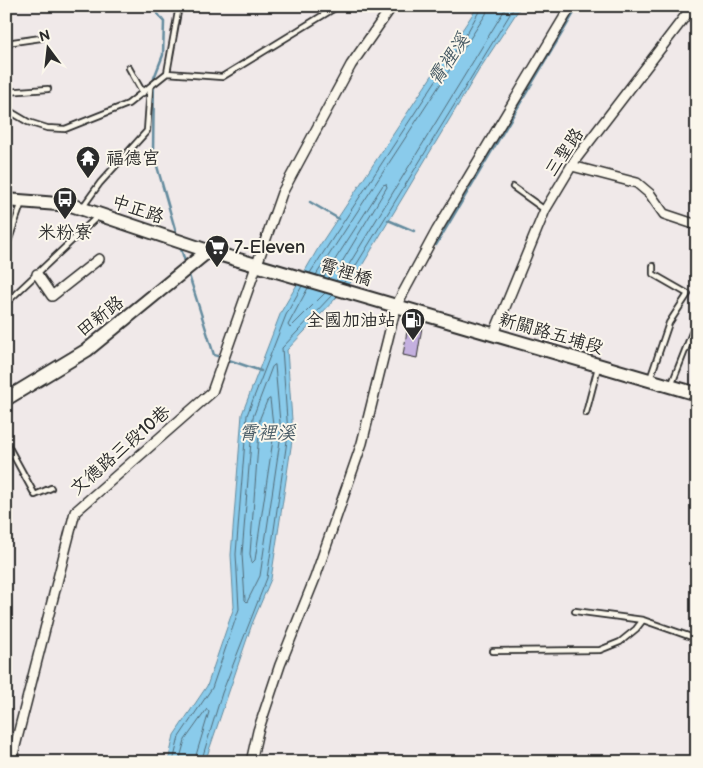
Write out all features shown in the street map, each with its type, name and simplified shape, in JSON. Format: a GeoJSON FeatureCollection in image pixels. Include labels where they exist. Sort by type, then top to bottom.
{"type":"FeatureCollection","features":[{"type":"Feature","properties":{"kind":"main road","name":"中正路"},"geometry":{"type":"LineString","coordinates":[[6,200],[71,205],[208,251],[256,264]]}},
{"type":"Feature","properties":{"kind":"main road","name":"田新路"},"geometry":{"type":"LineString","coordinates":[[6,399],[87,350],[208,251]]}},
{"type":"Feature","properties":{"kind":"main road","name":"霄裡橋"},"geometry":{"type":"LineString","coordinates":[[256,264],[396,306]]}},
{"type":"Feature","properties":{"kind":"main road","name":"新關路五埔段"},"geometry":{"type":"LineString","coordinates":[[396,306],[697,394]]}},
{"type":"Feature","properties":{"kind":"street","name":"文德路三段10巷"},"geometry":{"type":"LineString","coordinates":[[11,762],[75,512],[212,392],[282,193],[351,65],[392,6]]}},
{"type":"Feature","properties":{"kind":"street"},"geometry":{"type":"LineString","coordinates":[[251,762],[258,730],[280,665],[315,578],[362,443],[396,306],[437,230],[571,6]]}},
{"type":"Feature","properties":{"kind":"street","name":"三聖路"},"geometry":{"type":"LineString","coordinates":[[494,334],[545,210],[572,166],[693,6]]}},
{"type":"Feature","properties":{"kind":"street"},"geometry":{"type":"LineString","coordinates":[[572,166],[636,183],[650,194],[664,214],[697,225]]}},
{"type":"Feature","properties":{"kind":"street"},"geometry":{"type":"LineString","coordinates":[[37,274],[52,296],[99,259]]}},
{"type":"Feature","properties":{"kind":"lane"},"geometry":{"type":"LineString","coordinates":[[6,110],[28,122],[47,128],[65,129],[128,104],[167,73],[179,6]]}},
{"type":"Feature","properties":{"kind":"lane"},"geometry":{"type":"LineString","coordinates":[[167,73],[222,78],[338,6]]}},
{"type":"Feature","properties":{"kind":"lane"},"geometry":{"type":"LineString","coordinates":[[6,43],[41,38]]}},
{"type":"Feature","properties":{"kind":"lane"},"geometry":{"type":"LineString","coordinates":[[130,68],[143,93]]}},
{"type":"Feature","properties":{"kind":"lane"},"geometry":{"type":"LineString","coordinates":[[81,209],[100,183],[147,131],[150,88]]}},
{"type":"Feature","properties":{"kind":"lane"},"geometry":{"type":"LineString","coordinates":[[6,92],[48,89]]}},
{"type":"Feature","properties":{"kind":"lane"},"geometry":{"type":"LineString","coordinates":[[513,187],[545,210]]}},
{"type":"Feature","properties":{"kind":"lane"},"geometry":{"type":"LineString","coordinates":[[6,248],[22,200]]}},
{"type":"Feature","properties":{"kind":"lane"},"geometry":{"type":"LineString","coordinates":[[6,303],[99,214]]}},
{"type":"Feature","properties":{"kind":"lane"},"geometry":{"type":"LineString","coordinates":[[650,380],[669,323],[688,294],[653,274],[653,266]]}},
{"type":"Feature","properties":{"kind":"lane"},"geometry":{"type":"LineString","coordinates":[[671,387],[697,320]]}},
{"type":"Feature","properties":{"kind":"lane"},"geometry":{"type":"LineString","coordinates":[[586,413],[598,365]]}},
{"type":"Feature","properties":{"kind":"lane"},"geometry":{"type":"LineString","coordinates":[[6,442],[35,495],[51,488]]}},
{"type":"Feature","properties":{"kind":"lane"},"geometry":{"type":"LineString","coordinates":[[575,611],[643,620],[697,639]]}},
{"type":"Feature","properties":{"kind":"lane"},"geometry":{"type":"LineString","coordinates":[[493,651],[600,650],[620,642],[636,629],[643,620]]}},
{"type":"Feature","properties":{"kind":"lane"},"geometry":{"type":"LineString","coordinates":[[695,762],[697,758]]}},
{"type":"Feature","properties":{"kind":"water","name":"霄裡溪"},"geometry":{"type":"Polygon","coordinates":[[[478,6],[521,6],[479,70],[354,279],[287,350],[293,434],[271,579],[252,624],[205,762],[168,762],[174,735],[207,686],[234,607],[231,555],[242,414],[281,312],[320,245],[478,6]]]}},
{"type":"Feature","properties":{"kind":"building","name":"全國加油站"},"geometry":{"type":"Polygon","coordinates":[[[408,325],[422,327],[417,358],[403,355],[408,325]]]}},
{"type":"Feature","properties":{"kind":"waterway"},"geometry":{"type":"LineString","coordinates":[[152,6],[164,22],[163,55],[154,78],[153,152],[177,236]]}},
{"type":"Feature","properties":{"kind":"waterway"},"geometry":{"type":"LineString","coordinates":[[436,245],[578,6]]}},
{"type":"Feature","properties":{"kind":"waterway"},"geometry":{"type":"LineString","coordinates":[[310,202],[339,219]]}},
{"type":"Feature","properties":{"kind":"waterway"},"geometry":{"type":"LineString","coordinates":[[388,220],[414,231]]}},
{"type":"Feature","properties":{"kind":"waterway"},"geometry":{"type":"LineString","coordinates":[[180,246],[186,264]]}},
{"type":"Feature","properties":{"kind":"waterway"},"geometry":{"type":"LineString","coordinates":[[188,272],[214,355],[221,357]]}},
{"type":"Feature","properties":{"kind":"waterway"},"geometry":{"type":"LineString","coordinates":[[226,359],[261,371]]}},
{"type":"Feature","properties":{"kind":"waterway"},"geometry":{"type":"LineString","coordinates":[[692,762],[697,750]]}},
{"type":"Feature","properties":{"kind":"place","name":"福德宮"},"geometry":{"type":"Point","coordinates":[88,179]}},
{"type":"Feature","properties":{"kind":"place","name":"米粉寮"},"geometry":{"type":"Point","coordinates":[65,220]}},
{"type":"Feature","properties":{"kind":"place","name":"7-Eleven"},"geometry":{"type":"Point","coordinates":[217,268]}},
{"type":"Feature","properties":{"kind":"place","name":"全國加油站"},"geometry":{"type":"Point","coordinates":[413,341]}}]}
